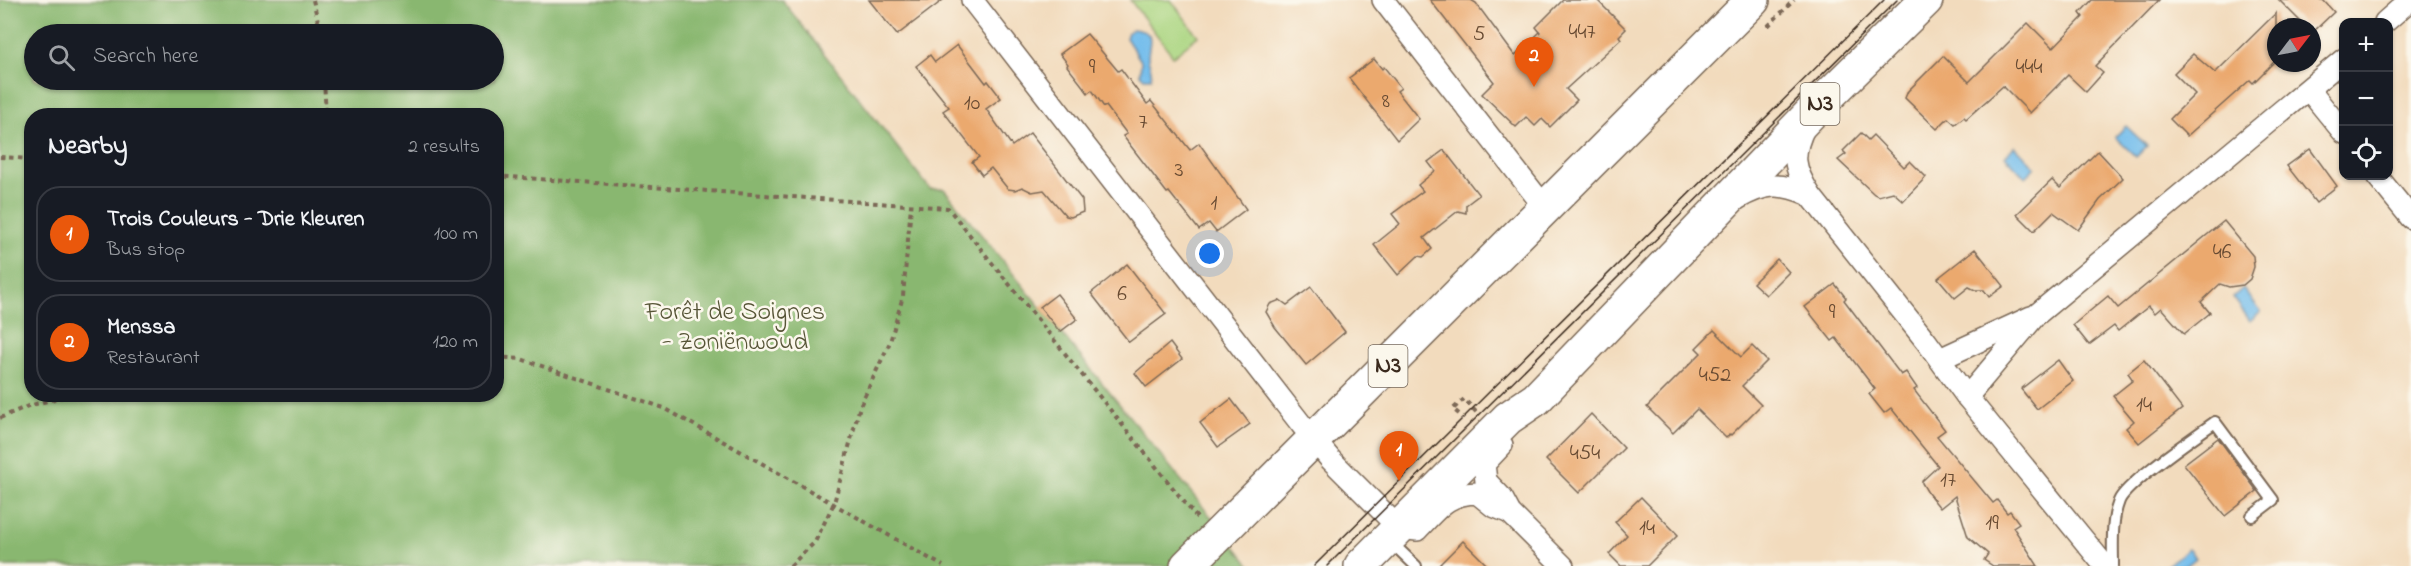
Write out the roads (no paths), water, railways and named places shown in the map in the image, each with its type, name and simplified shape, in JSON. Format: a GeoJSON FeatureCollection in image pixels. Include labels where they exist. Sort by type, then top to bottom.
{"type":"FeatureCollection","features":[{"type":"Feature","properties":{"kind":"main road","name":"N3"},"geometry":{"type":"LineString","coordinates":[[1188,566],[1753,0]]}},
{"type":"Feature","properties":{"kind":"main road","name":"N3"},"geometry":{"type":"LineString","coordinates":[[1361,566],[1508,418],[1536,399],[1812,112],[1926,0]]}},
{"type":"Feature","properties":{"kind":"street"},"geometry":{"type":"LineString","coordinates":[[972,0],[1144,224],[1331,460],[1394,534],[1417,530],[1449,498],[1464,494],[1477,493],[1493,506],[1510,513]]}},
{"type":"Feature","properties":{"kind":"street"},"geometry":{"type":"LineString","coordinates":[[1383,0],[1546,209]]}},
{"type":"Feature","properties":{"kind":"street"},"geometry":{"type":"LineString","coordinates":[[2390,18],[2410,0]]}},
{"type":"Feature","properties":{"kind":"street"},"geometry":{"type":"LineString","coordinates":[[1967,397],[2035,316],[2309,90],[2339,63]]}},
{"type":"Feature","properties":{"kind":"street"},"geometry":{"type":"LineString","coordinates":[[2309,90],[2339,128]]}},
{"type":"Feature","properties":{"kind":"street"},"geometry":{"type":"LineString","coordinates":[[1812,112],[1797,143],[1795,161],[1800,177],[1810,195],[1940,358],[1967,397],[2105,566]]}},
{"type":"Feature","properties":{"kind":"street"},"geometry":{"type":"LineString","coordinates":[[2380,180],[2411,218]]}},
{"type":"Feature","properties":{"kind":"street"},"geometry":{"type":"LineString","coordinates":[[1717,210],[1753,189],[1767,185],[1784,186],[1810,195]]}},
{"type":"Feature","properties":{"kind":"street"},"geometry":{"type":"LineString","coordinates":[[1940,358],[2035,316]]}},
{"type":"Feature","properties":{"kind":"street"},"geometry":{"type":"LineString","coordinates":[[1536,399],[1519,429],[1484,464],[1486,481],[1502,498],[1510,513],[1563,566]]}},
{"type":"Feature","properties":{"kind":"lane"},"geometry":{"type":"LineString","coordinates":[[2113,566],[2114,528],[2119,500],[2130,486],[2215,422],[2273,500],[2252,516]]}},
{"type":"Feature","properties":{"kind":"lane"},"geometry":{"type":"LineString","coordinates":[[1394,534],[1416,566]]}},
{"type":"Feature","properties":{"kind":"water"},"geometry":{"type":"Polygon","coordinates":[[[1133,29],[1141,30],[1149,35],[1148,58],[1151,78],[1144,78],[1140,74],[1141,61],[1126,38],[1128,32],[1133,29]]]}},
{"type":"Feature","properties":{"kind":"water"},"geometry":{"type":"Polygon","coordinates":[[[2126,126],[2147,146],[2136,157],[2115,137],[2126,126]]]}},
{"type":"Feature","properties":{"kind":"water"},"geometry":{"type":"Polygon","coordinates":[[[2015,146],[2035,167],[2025,177],[2005,156],[2015,146]]]}},
{"type":"Feature","properties":{"kind":"water"},"geometry":{"type":"Polygon","coordinates":[[[2243,288],[2261,312],[2250,321],[2233,297],[2243,288]]]}},
{"type":"Feature","properties":{"kind":"water"},"geometry":{"type":"Polygon","coordinates":[[[2188,549],[2196,558],[2186,566],[2166,566],[2188,549]]]}},
{"type":"Feature","properties":{"kind":"tram line"},"geometry":{"type":"LineString","coordinates":[[1314,566],[1884,0]]}},
{"type":"Feature","properties":{"kind":"tram line"},"geometry":{"type":"LineString","coordinates":[[1327,566],[1897,0]]}},
{"type":"Feature","properties":{"kind":"place","name":"Menssa"},"geometry":{"type":"Point","coordinates":[1534,87]}},
{"type":"Feature","properties":{"kind":"place","name":"Trois Couleurs - Drie Kleuren"},"geometry":{"type":"Point","coordinates":[1399,481]}},
{"type":"Feature","properties":{"kind":"park label","name":"Forêt de Soignes - Zoniënwoud"},"geometry":{"type":"Point","coordinates":[735,328]}}]}
